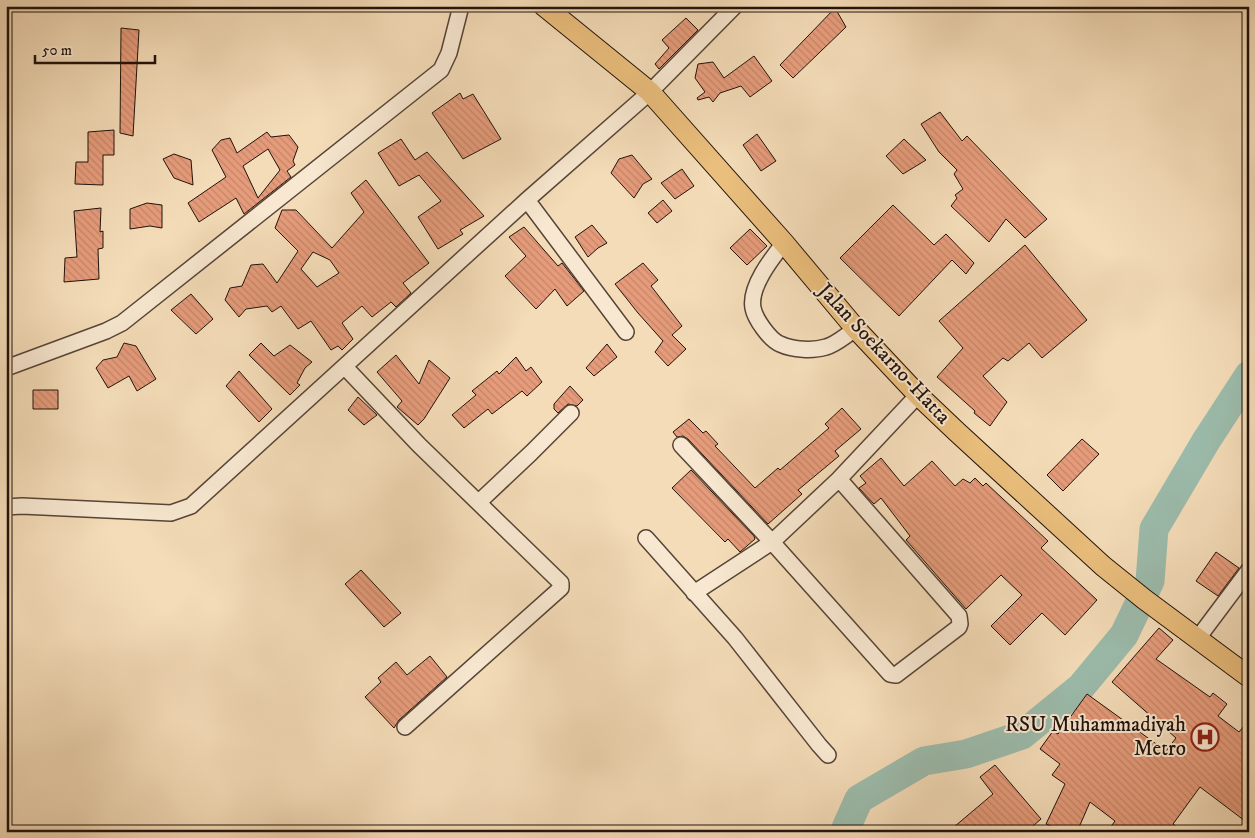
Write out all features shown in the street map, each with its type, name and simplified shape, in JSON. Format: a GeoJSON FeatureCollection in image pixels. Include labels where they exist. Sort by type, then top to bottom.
{"type":"FeatureCollection","features":[{"type":"Feature","properties":{"kind":"main road","name":"Jalan Soekarno-Hatta"},"geometry":{"type":"LineString","coordinates":[[544,6],[650,92],[784,243],[856,329],[918,395],[964,439],[1103,566],[1249,677]]}},
{"type":"Feature","properties":{"kind":"street"},"geometry":{"type":"LineString","coordinates":[[6,368],[106,331],[122,322],[442,70],[449,53],[461,6]]}},
{"type":"Feature","properties":{"kind":"street"},"geometry":{"type":"LineString","coordinates":[[6,507],[22,506],[171,513],[191,506],[527,200],[650,92],[735,6]]}},
{"type":"Feature","properties":{"kind":"street"},"geometry":{"type":"LineString","coordinates":[[527,200],[626,332]]}},
{"type":"Feature","properties":{"kind":"street"},"geometry":{"type":"LineString","coordinates":[[784,243],[764,268],[755,290],[752,307],[759,323],[779,344],[805,349],[827,347],[856,329]]}},
{"type":"Feature","properties":{"kind":"street"},"geometry":{"type":"LineString","coordinates":[[345,366],[419,445],[479,502],[562,586],[405,727]]}},
{"type":"Feature","properties":{"kind":"street"},"geometry":{"type":"LineString","coordinates":[[694,593],[772,542],[839,479],[918,395]]}},
{"type":"Feature","properties":{"kind":"street"},"geometry":{"type":"LineString","coordinates":[[479,502],[531,454],[571,413]]}},
{"type":"Feature","properties":{"kind":"street"},"geometry":{"type":"LineString","coordinates":[[682,445],[893,675],[898,674],[959,627],[959,616],[839,479]]}},
{"type":"Feature","properties":{"kind":"street"},"geometry":{"type":"LineString","coordinates":[[646,538],[735,638],[828,755]]}},
{"type":"Feature","properties":{"kind":"street"},"geometry":{"type":"LineString","coordinates":[[1198,638],[1249,570]]}},
{"type":"Feature","properties":{"kind":"building"},"geometry":{"type":"Polygon","coordinates":[[[835,8],[846,27],[793,78],[780,65],[835,8]]]}},
{"type":"Feature","properties":{"kind":"building"},"geometry":{"type":"Polygon","coordinates":[[[686,18],[698,30],[659,69],[655,64],[669,48],[662,40],[686,18]]]}},
{"type":"Feature","properties":{"kind":"building"},"geometry":{"type":"Polygon","coordinates":[[[121,28],[139,30],[133,136],[120,133],[121,28]]]}},
{"type":"Feature","properties":{"kind":"building"},"geometry":{"type":"Polygon","coordinates":[[[754,56],[772,81],[750,97],[741,86],[720,93],[713,102],[709,97],[698,100],[697,98],[705,92],[695,78],[698,64],[713,62],[724,78],[754,56]]]}},
{"type":"Feature","properties":{"kind":"building"},"geometry":{"type":"Polygon","coordinates":[[[460,93],[463,99],[473,94],[501,139],[463,159],[432,113],[460,93]]]}},
{"type":"Feature","properties":{"kind":"building"},"geometry":{"type":"Polygon","coordinates":[[[940,112],[962,141],[967,136],[1047,219],[1025,238],[1006,219],[989,242],[951,206],[957,198],[955,195],[963,189],[954,174],[957,170],[939,152],[921,124],[940,112]]]}},
{"type":"Feature","properties":{"kind":"building"},"geometry":{"type":"Polygon","coordinates":[[[114,130],[114,155],[103,155],[103,185],[75,184],[76,162],[88,162],[88,132],[114,130]]]}},
{"type":"Feature","properties":{"kind":"building"},"geometry":{"type":"Polygon","coordinates":[[[267,132],[271,137],[289,135],[298,147],[293,161],[295,165],[287,171],[291,177],[244,214],[236,198],[199,222],[188,203],[226,177],[212,150],[221,140],[230,138],[237,153],[267,132]],[[268,149],[243,166],[258,198],[280,170],[268,149]]]}},
{"type":"Feature","properties":{"kind":"building"},"geometry":{"type":"Polygon","coordinates":[[[757,134],[776,161],[761,171],[743,145],[757,134]]]}},
{"type":"Feature","properties":{"kind":"building"},"geometry":{"type":"Polygon","coordinates":[[[401,139],[415,160],[427,152],[484,216],[460,230],[463,234],[438,249],[418,217],[441,201],[419,175],[399,186],[378,153],[401,139]]]}},
{"type":"Feature","properties":{"kind":"building"},"geometry":{"type":"Polygon","coordinates":[[[904,139],[926,160],[903,174],[886,156],[904,139]]]}},
{"type":"Feature","properties":{"kind":"building"},"geometry":{"type":"Polygon","coordinates":[[[174,154],[191,160],[193,185],[174,178],[163,159],[174,154]]]}},
{"type":"Feature","properties":{"kind":"building"},"geometry":{"type":"Polygon","coordinates":[[[632,155],[652,179],[643,184],[634,198],[611,173],[619,159],[632,155]]]}},
{"type":"Feature","properties":{"kind":"building"},"geometry":{"type":"Polygon","coordinates":[[[682,169],[694,186],[675,199],[661,183],[682,169]]]}},
{"type":"Feature","properties":{"kind":"building"},"geometry":{"type":"Polygon","coordinates":[[[366,180],[429,263],[403,283],[411,293],[396,307],[391,302],[372,317],[362,306],[342,323],[353,339],[342,350],[338,346],[331,350],[311,321],[298,329],[281,306],[272,312],[267,306],[246,309],[239,317],[225,300],[230,288],[242,286],[251,265],[263,264],[277,283],[298,251],[275,228],[282,210],[296,210],[332,248],[364,212],[351,193],[366,180]],[[313,252],[301,269],[317,287],[339,273],[330,260],[313,252]]]}},
{"type":"Feature","properties":{"kind":"building"},"geometry":{"type":"Polygon","coordinates":[[[663,200],[672,211],[657,223],[648,213],[663,200]]]}},
{"type":"Feature","properties":{"kind":"building"},"geometry":{"type":"Polygon","coordinates":[[[147,203],[162,205],[162,228],[150,226],[130,229],[130,209],[147,203]]]}},
{"type":"Feature","properties":{"kind":"building"},"geometry":{"type":"Polygon","coordinates":[[[893,205],[934,245],[946,234],[974,263],[966,274],[952,260],[899,316],[840,258],[893,205]]]}},
{"type":"Feature","properties":{"kind":"building"},"geometry":{"type":"Polygon","coordinates":[[[101,208],[100,232],[103,231],[103,248],[98,249],[99,279],[64,282],[65,258],[77,257],[74,211],[101,208]]]}},
{"type":"Feature","properties":{"kind":"building"},"geometry":{"type":"Polygon","coordinates":[[[592,225],[607,243],[588,257],[575,237],[592,225]]]}},
{"type":"Feature","properties":{"kind":"building"},"geometry":{"type":"Polygon","coordinates":[[[524,227],[558,266],[562,263],[584,291],[567,306],[555,289],[536,309],[505,276],[526,256],[509,237],[524,227]]]}},
{"type":"Feature","properties":{"kind":"building"},"geometry":{"type":"Polygon","coordinates":[[[750,229],[767,246],[747,265],[730,248],[750,229]]]}},
{"type":"Feature","properties":{"kind":"building"},"geometry":{"type":"Polygon","coordinates":[[[1025,245],[1087,320],[1042,358],[1029,343],[1008,361],[1003,358],[983,376],[1007,402],[990,426],[937,377],[963,348],[939,321],[1025,245]]]}},
{"type":"Feature","properties":{"kind":"building"},"geometry":{"type":"Polygon","coordinates":[[[643,263],[658,280],[651,286],[682,326],[672,335],[686,349],[668,366],[655,352],[663,341],[615,284],[643,263]]]}},
{"type":"Feature","properties":{"kind":"building"},"geometry":{"type":"Polygon","coordinates":[[[191,294],[213,319],[196,334],[171,310],[191,294]]]}},
{"type":"Feature","properties":{"kind":"building"},"geometry":{"type":"Polygon","coordinates":[[[124,343],[136,346],[156,379],[137,391],[129,376],[108,388],[96,368],[103,360],[117,357],[124,343]]]}},
{"type":"Feature","properties":{"kind":"building"},"geometry":{"type":"Polygon","coordinates":[[[261,343],[274,356],[290,345],[312,362],[305,368],[297,383],[300,385],[290,395],[249,355],[261,343]]]}},
{"type":"Feature","properties":{"kind":"building"},"geometry":{"type":"Polygon","coordinates":[[[607,344],[617,357],[594,376],[586,368],[607,344]]]}},
{"type":"Feature","properties":{"kind":"building"},"geometry":{"type":"Polygon","coordinates":[[[396,355],[419,384],[429,360],[450,378],[424,419],[418,425],[397,407],[402,401],[377,372],[396,355]]]}},
{"type":"Feature","properties":{"kind":"building"},"geometry":{"type":"Polygon","coordinates":[[[516,357],[526,371],[531,367],[542,382],[527,396],[522,391],[492,414],[488,409],[464,428],[452,415],[476,395],[472,391],[497,371],[499,374],[516,357]]]}},
{"type":"Feature","properties":{"kind":"building"},"geometry":{"type":"Polygon","coordinates":[[[239,371],[272,409],[259,422],[226,386],[239,371]]]}},
{"type":"Feature","properties":{"kind":"building"},"geometry":{"type":"Polygon","coordinates":[[[570,386],[583,400],[577,406],[568,404],[558,413],[554,409],[554,404],[570,386]]]}},
{"type":"Feature","properties":{"kind":"building"},"geometry":{"type":"Polygon","coordinates":[[[33,390],[58,390],[58,409],[33,409],[33,390]]]}},
{"type":"Feature","properties":{"kind":"building"},"geometry":{"type":"Polygon","coordinates":[[[358,397],[377,415],[364,425],[348,410],[358,397]]]}},
{"type":"Feature","properties":{"kind":"building"},"geometry":{"type":"Polygon","coordinates":[[[842,408],[861,429],[835,451],[839,456],[798,490],[802,494],[768,524],[688,439],[683,436],[677,437],[673,432],[689,419],[703,433],[706,431],[718,444],[715,446],[755,488],[778,468],[780,470],[829,428],[825,424],[842,408]]]}},
{"type":"Feature","properties":{"kind":"building"},"geometry":{"type":"Polygon","coordinates":[[[1082,439],[1099,454],[1063,491],[1047,475],[1082,439]]]}},
{"type":"Feature","properties":{"kind":"building"},"geometry":{"type":"Polygon","coordinates":[[[881,458],[904,486],[932,461],[955,486],[963,479],[970,483],[975,478],[983,486],[986,483],[1048,541],[1041,548],[1097,600],[1065,635],[1042,613],[1010,645],[991,626],[1022,595],[1001,575],[966,609],[906,540],[910,536],[881,498],[874,504],[859,488],[866,483],[860,476],[881,458]]]}},
{"type":"Feature","properties":{"kind":"building"},"geometry":{"type":"Polygon","coordinates":[[[691,470],[754,536],[755,539],[740,552],[728,539],[725,542],[672,488],[691,470]]]}},
{"type":"Feature","properties":{"kind":"building"},"geometry":{"type":"Polygon","coordinates":[[[1216,552],[1239,568],[1218,596],[1196,581],[1216,552]]]}},
{"type":"Feature","properties":{"kind":"building"},"geometry":{"type":"Polygon","coordinates":[[[361,570],[401,613],[384,627],[345,584],[361,570]]]}},
{"type":"Feature","properties":{"kind":"building"},"geometry":{"type":"Polygon","coordinates":[[[1159,628],[1173,640],[1156,659],[1210,697],[1213,693],[1227,704],[1218,716],[1239,732],[1249,720],[1249,824],[1200,787],[1173,824],[1183,832],[1107,832],[1115,821],[1090,802],[1077,832],[1064,832],[1046,824],[1065,784],[1052,775],[1060,764],[1040,749],[1053,731],[1058,734],[1087,694],[1166,751],[1176,738],[1112,682],[1159,628]]]}},
{"type":"Feature","properties":{"kind":"building"},"geometry":{"type":"Polygon","coordinates":[[[430,656],[447,677],[399,720],[394,728],[365,697],[381,682],[378,678],[396,662],[407,675],[430,656]]]}},
{"type":"Feature","properties":{"kind":"building"},"geometry":{"type":"Polygon","coordinates":[[[995,765],[1041,819],[1026,832],[948,832],[993,794],[980,777],[995,765]]]}},
{"type":"Feature","properties":{"kind":"waterway"},"geometry":{"type":"LineString","coordinates":[[847,832],[846,828],[859,799],[924,761],[966,754],[1022,735],[1081,687],[1124,635],[1150,581],[1154,529],[1206,441],[1249,375]]}},
{"type":"Feature","properties":{"kind":"place","name":"RSU Muhammadiyah Metro"},"geometry":{"type":"Point","coordinates":[1205,737]}}]}
